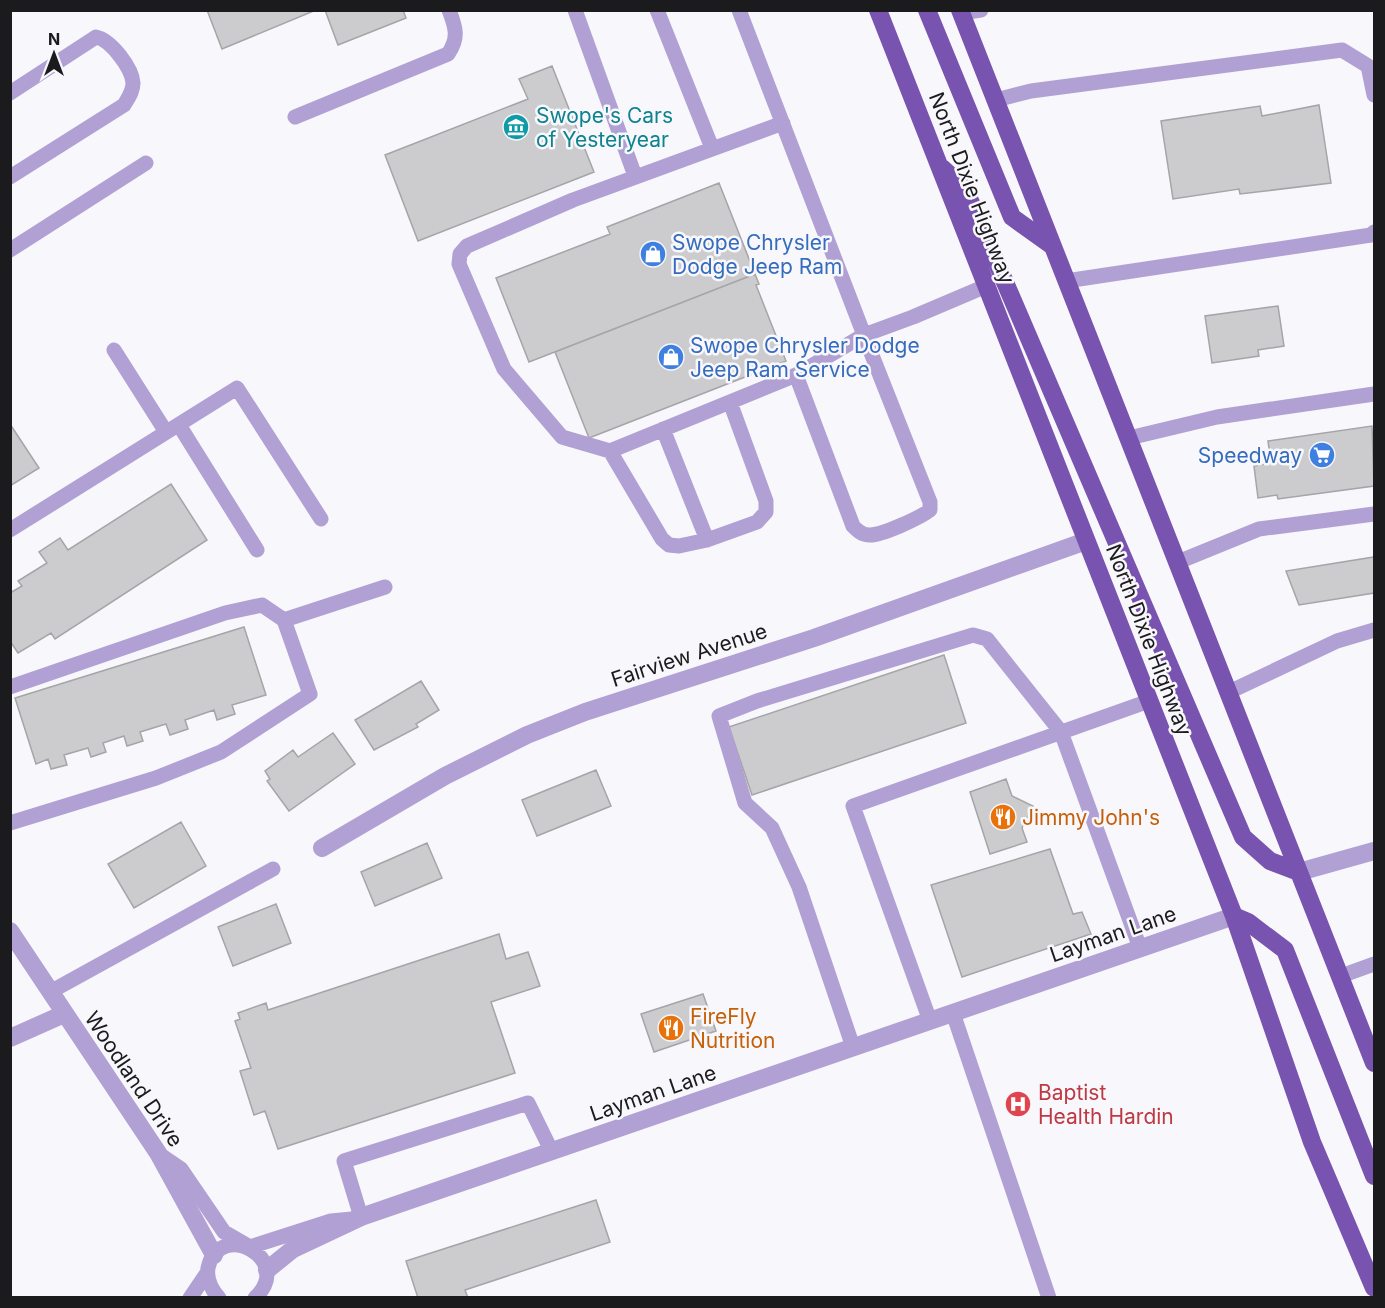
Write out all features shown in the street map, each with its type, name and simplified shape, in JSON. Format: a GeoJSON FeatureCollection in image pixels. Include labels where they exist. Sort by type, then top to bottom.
{"type":"FeatureCollection","features":[{"type":"Feature","properties":{"kind":"main road","name":"North Dixie Highway"},"geometry":{"type":"LineString","coordinates":[[878,10],[1234,916],[1312,1142],[1374,1288]]}},
{"type":"Feature","properties":{"kind":"main road"},"geometry":{"type":"LineString","coordinates":[[927,10],[1012,217],[1051,245]]}},
{"type":"Feature","properties":{"kind":"main road"},"geometry":{"type":"LineString","coordinates":[[961,12],[1051,245],[1373,1055]]}},
{"type":"Feature","properties":{"kind":"main road"},"geometry":{"type":"LineString","coordinates":[[940,167],[965,189],[1243,837],[1270,861],[1299,872]]}},
{"type":"Feature","properties":{"kind":"main road"},"geometry":{"type":"LineString","coordinates":[[1234,916],[1248,922],[1285,950],[1374,1176]]}},
{"type":"Feature","properties":{"kind":"street","name":"Fairview Avenue"},"geometry":{"type":"LineString","coordinates":[[322,848],[445,776],[527,735],[585,712],[814,638],[1086,541]]}},
{"type":"Feature","properties":{"kind":"street"},"geometry":{"type":"LineString","coordinates":[[1299,872],[1374,851]]}},
{"type":"Feature","properties":{"kind":"street","name":"Layman Lane"},"geometry":{"type":"LineString","coordinates":[[267,1275],[293,1249],[360,1218],[1234,916]]}},
{"type":"Feature","properties":{"kind":"street","name":"Woodland Drive"},"geometry":{"type":"LineString","coordinates":[[10,931],[158,1153],[214,1255]]}},
{"type":"Feature","properties":{"kind":"street"},"geometry":{"type":"LineString","coordinates":[[10,1038],[64,1014]]}},
{"type":"Feature","properties":{"kind":"lane"},"geometry":{"type":"LineString","coordinates":[[295,117],[448,54],[456,41],[455,27],[449,10]]}},
{"type":"Feature","properties":{"kind":"lane"},"geometry":{"type":"LineString","coordinates":[[575,10],[635,176]]}},
{"type":"Feature","properties":{"kind":"lane"},"geometry":{"type":"LineString","coordinates":[[657,10],[712,148]]}},
{"type":"Feature","properties":{"kind":"lane"},"geometry":{"type":"LineString","coordinates":[[739,10],[930,502],[930,510],[922,516],[872,535],[860,533],[853,526],[796,375]]}},
{"type":"Feature","properties":{"kind":"lane"},"geometry":{"type":"LineString","coordinates":[[961,12],[981,10]]}},
{"type":"Feature","properties":{"kind":"lane"},"geometry":{"type":"LineString","coordinates":[[10,93],[96,37],[105,39],[112,45],[133,81],[132,93],[124,105],[10,177]]}},
{"type":"Feature","properties":{"kind":"lane"},"geometry":{"type":"LineString","coordinates":[[996,100],[1031,91],[1342,50],[1368,66],[1374,95]]}},
{"type":"Feature","properties":{"kind":"lane"},"geometry":{"type":"LineString","coordinates":[[783,123],[635,176],[467,246],[460,254],[459,264],[504,369],[562,438],[610,451],[796,375],[864,335],[986,286]]}},
{"type":"Feature","properties":{"kind":"lane"},"geometry":{"type":"LineString","coordinates":[[10,250],[146,164]]}},
{"type":"Feature","properties":{"kind":"lane"},"geometry":{"type":"LineString","coordinates":[[1066,281],[1373,234]]}},
{"type":"Feature","properties":{"kind":"lane"},"geometry":{"type":"LineString","coordinates":[[114,350],[173,429],[257,550]]}},
{"type":"Feature","properties":{"kind":"lane"},"geometry":{"type":"LineString","coordinates":[[10,530],[237,388],[321,519]]}},
{"type":"Feature","properties":{"kind":"lane"},"geometry":{"type":"LineString","coordinates":[[1129,438],[1217,417],[1374,394]]}},
{"type":"Feature","properties":{"kind":"lane"},"geometry":{"type":"LineString","coordinates":[[610,451],[662,539],[669,545],[679,546],[707,540],[757,522],[766,512],[766,501],[730,402]]}},
{"type":"Feature","properties":{"kind":"lane"},"geometry":{"type":"LineString","coordinates":[[663,429],[707,540]]}},
{"type":"Feature","properties":{"kind":"lane"},"geometry":{"type":"LineString","coordinates":[[1178,562],[1259,529],[1374,514]]}},
{"type":"Feature","properties":{"kind":"lane"},"geometry":{"type":"LineString","coordinates":[[284,620],[385,587]]}},
{"type":"Feature","properties":{"kind":"lane"},"geometry":{"type":"LineString","coordinates":[[10,687],[225,614],[262,605],[284,620],[310,694],[220,752],[156,778],[10,823]]}},
{"type":"Feature","properties":{"kind":"lane"},"geometry":{"type":"LineString","coordinates":[[1229,692],[1337,641],[1374,630]]}},
{"type":"Feature","properties":{"kind":"lane"},"geometry":{"type":"LineString","coordinates":[[853,1047],[799,886],[772,828],[745,803],[718,716],[757,701],[973,634],[987,639],[1061,732],[1140,948]]}},
{"type":"Feature","properties":{"kind":"lane"},"geometry":{"type":"LineString","coordinates":[[930,1021],[853,806],[1149,701]]}},
{"type":"Feature","properties":{"kind":"lane"},"geometry":{"type":"LineString","coordinates":[[50,992],[273,869]]}},
{"type":"Feature","properties":{"kind":"lane"},"geometry":{"type":"LineString","coordinates":[[1341,976],[1374,964]]}},
{"type":"Feature","properties":{"kind":"lane"},"geometry":{"type":"LineString","coordinates":[[953,1013],[1049,1298]]}},
{"type":"Feature","properties":{"kind":"lane"},"geometry":{"type":"LineString","coordinates":[[190,1298],[207,1273],[214,1255],[231,1245],[250,1247],[331,1221],[360,1218],[344,1161],[528,1103],[552,1152]]}},
{"type":"Feature","properties":{"kind":"lane"},"geometry":{"type":"LineString","coordinates":[[158,1153],[181,1169],[224,1232],[258,1253],[267,1275],[268,1298]]}},
{"type":"Feature","properties":{"kind":"lane"},"geometry":{"type":"LineString","coordinates":[[207,1273],[209,1283],[219,1298]]}},
{"type":"Feature","properties":{"kind":"lane"},"geometry":{"type":"LineString","coordinates":[[255,1298],[267,1275]]}},
{"type":"Feature","properties":{"kind":"building"},"geometry":{"type":"Polygon","coordinates":[[[207,10],[316,10],[222,49],[207,10]]]}},
{"type":"Feature","properties":{"kind":"building"},"geometry":{"type":"Polygon","coordinates":[[[325,10],[403,10],[406,18],[338,45],[325,10]]]}},
{"type":"Feature","properties":{"kind":"building","name":"Swope's Cars of Yesteryear"},"geometry":{"type":"Polygon","coordinates":[[[552,66],[594,172],[418,241],[385,155],[528,99],[519,79],[552,66]]]}},
{"type":"Feature","properties":{"kind":"building"},"geometry":{"type":"Polygon","coordinates":[[[1319,105],[1331,183],[1240,194],[1239,189],[1173,199],[1161,121],[1260,106],[1262,116],[1319,105]]]}},
{"type":"Feature","properties":{"kind":"building","name":"Swope Chrysler Dodge Jeep Ram"},"geometry":{"type":"Polygon","coordinates":[[[719,183],[755,274],[529,362],[496,278],[610,234],[607,227],[719,183]]]}},
{"type":"Feature","properties":{"kind":"building","name":"Swope Chrysler Dodge Jeep Ram Service"},"geometry":{"type":"Polygon","coordinates":[[[755,274],[759,284],[756,285],[786,361],[589,438],[555,352],[755,274]]]}},
{"type":"Feature","properties":{"kind":"building"},"geometry":{"type":"Polygon","coordinates":[[[1278,306],[1284,346],[1258,350],[1259,356],[1212,363],[1205,316],[1278,306]]]}},
{"type":"Feature","properties":{"kind":"building"},"geometry":{"type":"Polygon","coordinates":[[[10,424],[39,468],[10,486],[10,424]]]}},
{"type":"Feature","properties":{"kind":"building","name":"Speedway"},"geometry":{"type":"Polygon","coordinates":[[[1372,426],[1374,486],[1278,499],[1277,495],[1258,498],[1254,466],[1271,463],[1268,441],[1372,426]]]}},
{"type":"Feature","properties":{"kind":"building"},"geometry":{"type":"Polygon","coordinates":[[[171,484],[207,540],[55,639],[51,633],[18,653],[10,641],[10,593],[22,586],[18,581],[47,563],[39,552],[60,538],[68,550],[171,484]]]}},
{"type":"Feature","properties":{"kind":"building"},"geometry":{"type":"Polygon","coordinates":[[[1374,557],[1374,593],[1299,605],[1286,571],[1374,557]]]}},
{"type":"Feature","properties":{"kind":"building"},"geometry":{"type":"Polygon","coordinates":[[[244,627],[266,695],[232,705],[235,714],[217,720],[214,710],[185,720],[188,729],[170,735],[166,724],[140,732],[143,741],[127,746],[124,736],[103,743],[106,752],[91,757],[88,748],[64,755],[67,765],[51,769],[48,759],[36,764],[15,698],[244,627]]]}},
{"type":"Feature","properties":{"kind":"building"},"geometry":{"type":"Polygon","coordinates":[[[944,655],[966,723],[752,795],[729,727],[944,655]]]}},
{"type":"Feature","properties":{"kind":"building"},"geometry":{"type":"Polygon","coordinates":[[[421,681],[439,710],[416,724],[418,727],[374,750],[355,720],[421,681]]]}},
{"type":"Feature","properties":{"kind":"building"},"geometry":{"type":"Polygon","coordinates":[[[333,733],[355,764],[289,811],[267,781],[270,779],[265,771],[293,750],[298,757],[333,733]]]}},
{"type":"Feature","properties":{"kind":"building"},"geometry":{"type":"Polygon","coordinates":[[[596,770],[611,806],[537,836],[522,800],[596,770]]]}},
{"type":"Feature","properties":{"kind":"building","name":"Jimmy John's"},"geometry":{"type":"Polygon","coordinates":[[[1006,779],[1012,796],[1033,806],[1022,828],[1027,842],[990,854],[970,792],[1006,779]]]}},
{"type":"Feature","properties":{"kind":"building"},"geometry":{"type":"Polygon","coordinates":[[[181,822],[206,866],[134,908],[108,864],[181,822]]]}},
{"type":"Feature","properties":{"kind":"building"},"geometry":{"type":"Polygon","coordinates":[[[427,843],[442,878],[375,906],[361,872],[427,843]]]}},
{"type":"Feature","properties":{"kind":"building"},"geometry":{"type":"Polygon","coordinates":[[[1050,849],[1073,914],[1082,912],[1091,934],[962,977],[931,885],[1050,849]]]}},
{"type":"Feature","properties":{"kind":"building"},"geometry":{"type":"Polygon","coordinates":[[[276,904],[291,943],[233,966],[218,927],[276,904]]]}},
{"type":"Feature","properties":{"kind":"building"},"geometry":{"type":"Polygon","coordinates":[[[499,934],[506,959],[528,952],[540,986],[491,1002],[515,1073],[278,1149],[265,1111],[254,1115],[240,1071],[251,1068],[235,1021],[240,1019],[238,1013],[266,1003],[268,1010],[499,934]]]}},
{"type":"Feature","properties":{"kind":"building"},"geometry":{"type":"Polygon","coordinates":[[[703,994],[716,1031],[654,1052],[641,1014],[703,994]]]}},
{"type":"Feature","properties":{"kind":"building"},"geometry":{"type":"Polygon","coordinates":[[[596,1200],[610,1242],[465,1290],[468,1298],[418,1298],[406,1261],[596,1200]]]}},
{"type":"Feature","properties":{"kind":"place","name":"Swope's Cars of Yesteryear"},"geometry":{"type":"Point","coordinates":[516,127]}},
{"type":"Feature","properties":{"kind":"place","name":"Swope Chrysler Dodge Jeep Ram"},"geometry":{"type":"Point","coordinates":[653,254]}},
{"type":"Feature","properties":{"kind":"place","name":"Swope Chrysler Dodge Jeep Ram Service"},"geometry":{"type":"Point","coordinates":[671,357]}},
{"type":"Feature","properties":{"kind":"place","name":"Speedway"},"geometry":{"type":"Point","coordinates":[1322,455]}},
{"type":"Feature","properties":{"kind":"place","name":"Jimmy John's"},"geometry":{"type":"Point","coordinates":[1003,817]}},
{"type":"Feature","properties":{"kind":"place","name":"FireFly Nutrition"},"geometry":{"type":"Point","coordinates":[671,1028]}},
{"type":"Feature","properties":{"kind":"place","name":"Baptist Health Hardin"},"geometry":{"type":"Point","coordinates":[1018,1104]}}]}
